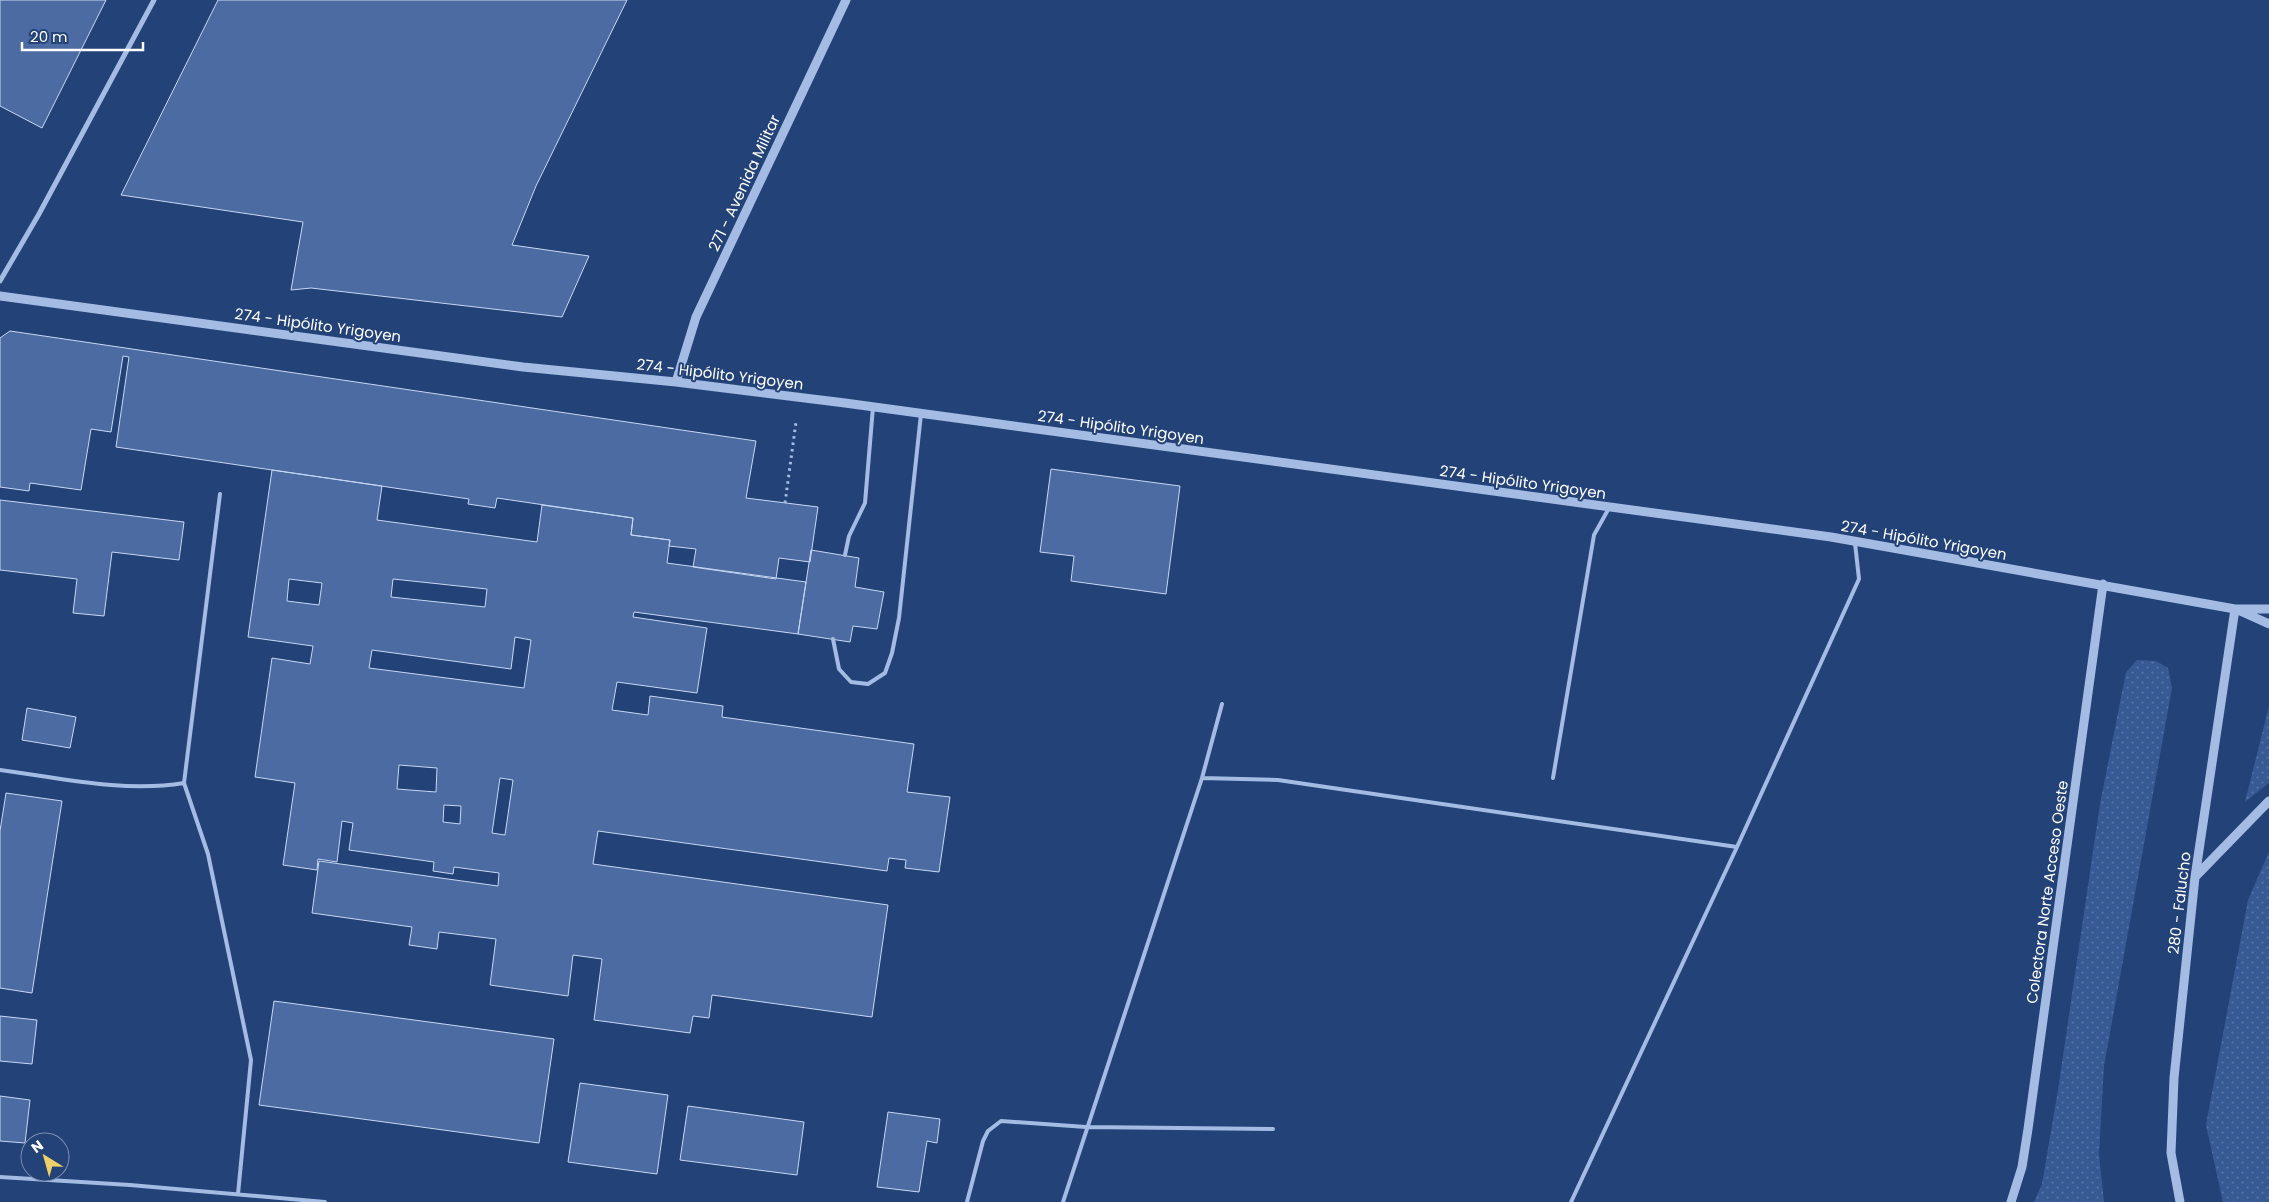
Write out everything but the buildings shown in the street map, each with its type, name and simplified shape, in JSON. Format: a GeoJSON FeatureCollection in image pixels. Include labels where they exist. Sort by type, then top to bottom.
{"type":"FeatureCollection","features":[{"type":"Feature","properties":{"kind":"street"},"geometry":{"type":"LineString","coordinates":[[0,281],[39,214],[154,0]]}},
{"type":"Feature","properties":{"kind":"street","name":"271 - Avenida Militar"},"geometry":{"type":"LineString","coordinates":[[676,382],[696,317],[846,0]]}},
{"type":"Feature","properties":{"kind":"street","name":"274 - Hipólito Yrigoyen"},"geometry":{"type":"LineString","coordinates":[[0,296],[523,367],[676,382],[921,413],[1855,542],[1981,565],[2103,584],[2235,609],[2269,609]]}},
{"type":"Feature","properties":{"kind":"street","name":"Colectora Norte Acceso Oeste"},"geometry":{"type":"LineString","coordinates":[[2011,1202],[2022,1167],[2028,1129],[2103,584]]}},
{"type":"Feature","properties":{"kind":"street","name":"274 - Hipólito Yrigoyen"},"geometry":{"type":"LineString","coordinates":[[2235,609],[2269,624]]}},
{"type":"Feature","properties":{"kind":"street","name":"280 - Falucho"},"geometry":{"type":"LineString","coordinates":[[2180,1202],[2171,1152],[2174,1078],[2195,877],[2235,609]]}},
{"type":"Feature","properties":{"kind":"street"},"geometry":{"type":"LineString","coordinates":[[2195,877],[2269,801]]}},
{"type":"Feature","properties":{"kind":"lane"},"geometry":{"type":"LineString","coordinates":[[845,555],[849,536],[865,503],[873,407]]}},
{"type":"Feature","properties":{"kind":"lane"},"geometry":{"type":"LineString","coordinates":[[833,639],[839,669],[851,682],[868,684],[885,672],[892,654],[899,618],[921,413]]}},
{"type":"Feature","properties":{"kind":"lane"},"geometry":{"type":"LineString","coordinates":[[220,494],[184,783],[208,854],[251,1060],[238,1194]]}},
{"type":"Feature","properties":{"kind":"lane"},"geometry":{"type":"LineString","coordinates":[[1554,778],[1594,534],[1609,508]]}},
{"type":"Feature","properties":{"kind":"lane"},"geometry":{"type":"LineString","coordinates":[[1571,1202],[1737,847],[1859,579],[1855,542]]}},
{"type":"Feature","properties":{"kind":"lane"},"geometry":{"type":"LineString","coordinates":[[1063,1202],[1086,1127],[1202,778],[1222,704]]}},
{"type":"Feature","properties":{"kind":"lane"},"geometry":{"type":"LineString","coordinates":[[0,770],[130,787],[158,787],[184,783]]}},
{"type":"Feature","properties":{"kind":"lane"},"geometry":{"type":"LineString","coordinates":[[1202,778],[1278,780],[1737,847]]}},
{"type":"Feature","properties":{"kind":"lane"},"geometry":{"type":"LineString","coordinates":[[967,1202],[982,1141],[988,1131],[1001,1121],[1086,1127],[1273,1129]]}},
{"type":"Feature","properties":{"kind":"lane"},"geometry":{"type":"LineString","coordinates":[[0,1176],[325,1202]]}},
{"type":"Feature","properties":{"kind":"path"},"geometry":{"type":"LineString","coordinates":[[785,503],[800,397]]}},
{"type":"Feature","properties":{"kind":"shaded area"},"geometry":{"type":"Polygon","coordinates":[[[2137,660],[2156,661],[2168,668],[2172,688],[2104,1066],[2099,1154],[2104,1202],[2034,1202],[2042,1184],[2058,1090],[2100,804],[2126,672],[2137,660]]]}},
{"type":"Feature","properties":{"kind":"shaded area"},"geometry":{"type":"Polygon","coordinates":[[[2269,706],[2269,783],[2245,802],[2269,706]]]}},
{"type":"Feature","properties":{"kind":"shaded area"},"geometry":{"type":"Polygon","coordinates":[[[2269,852],[2269,1202],[2223,1202],[2206,1125],[2248,900],[2269,852]]]}}]}
